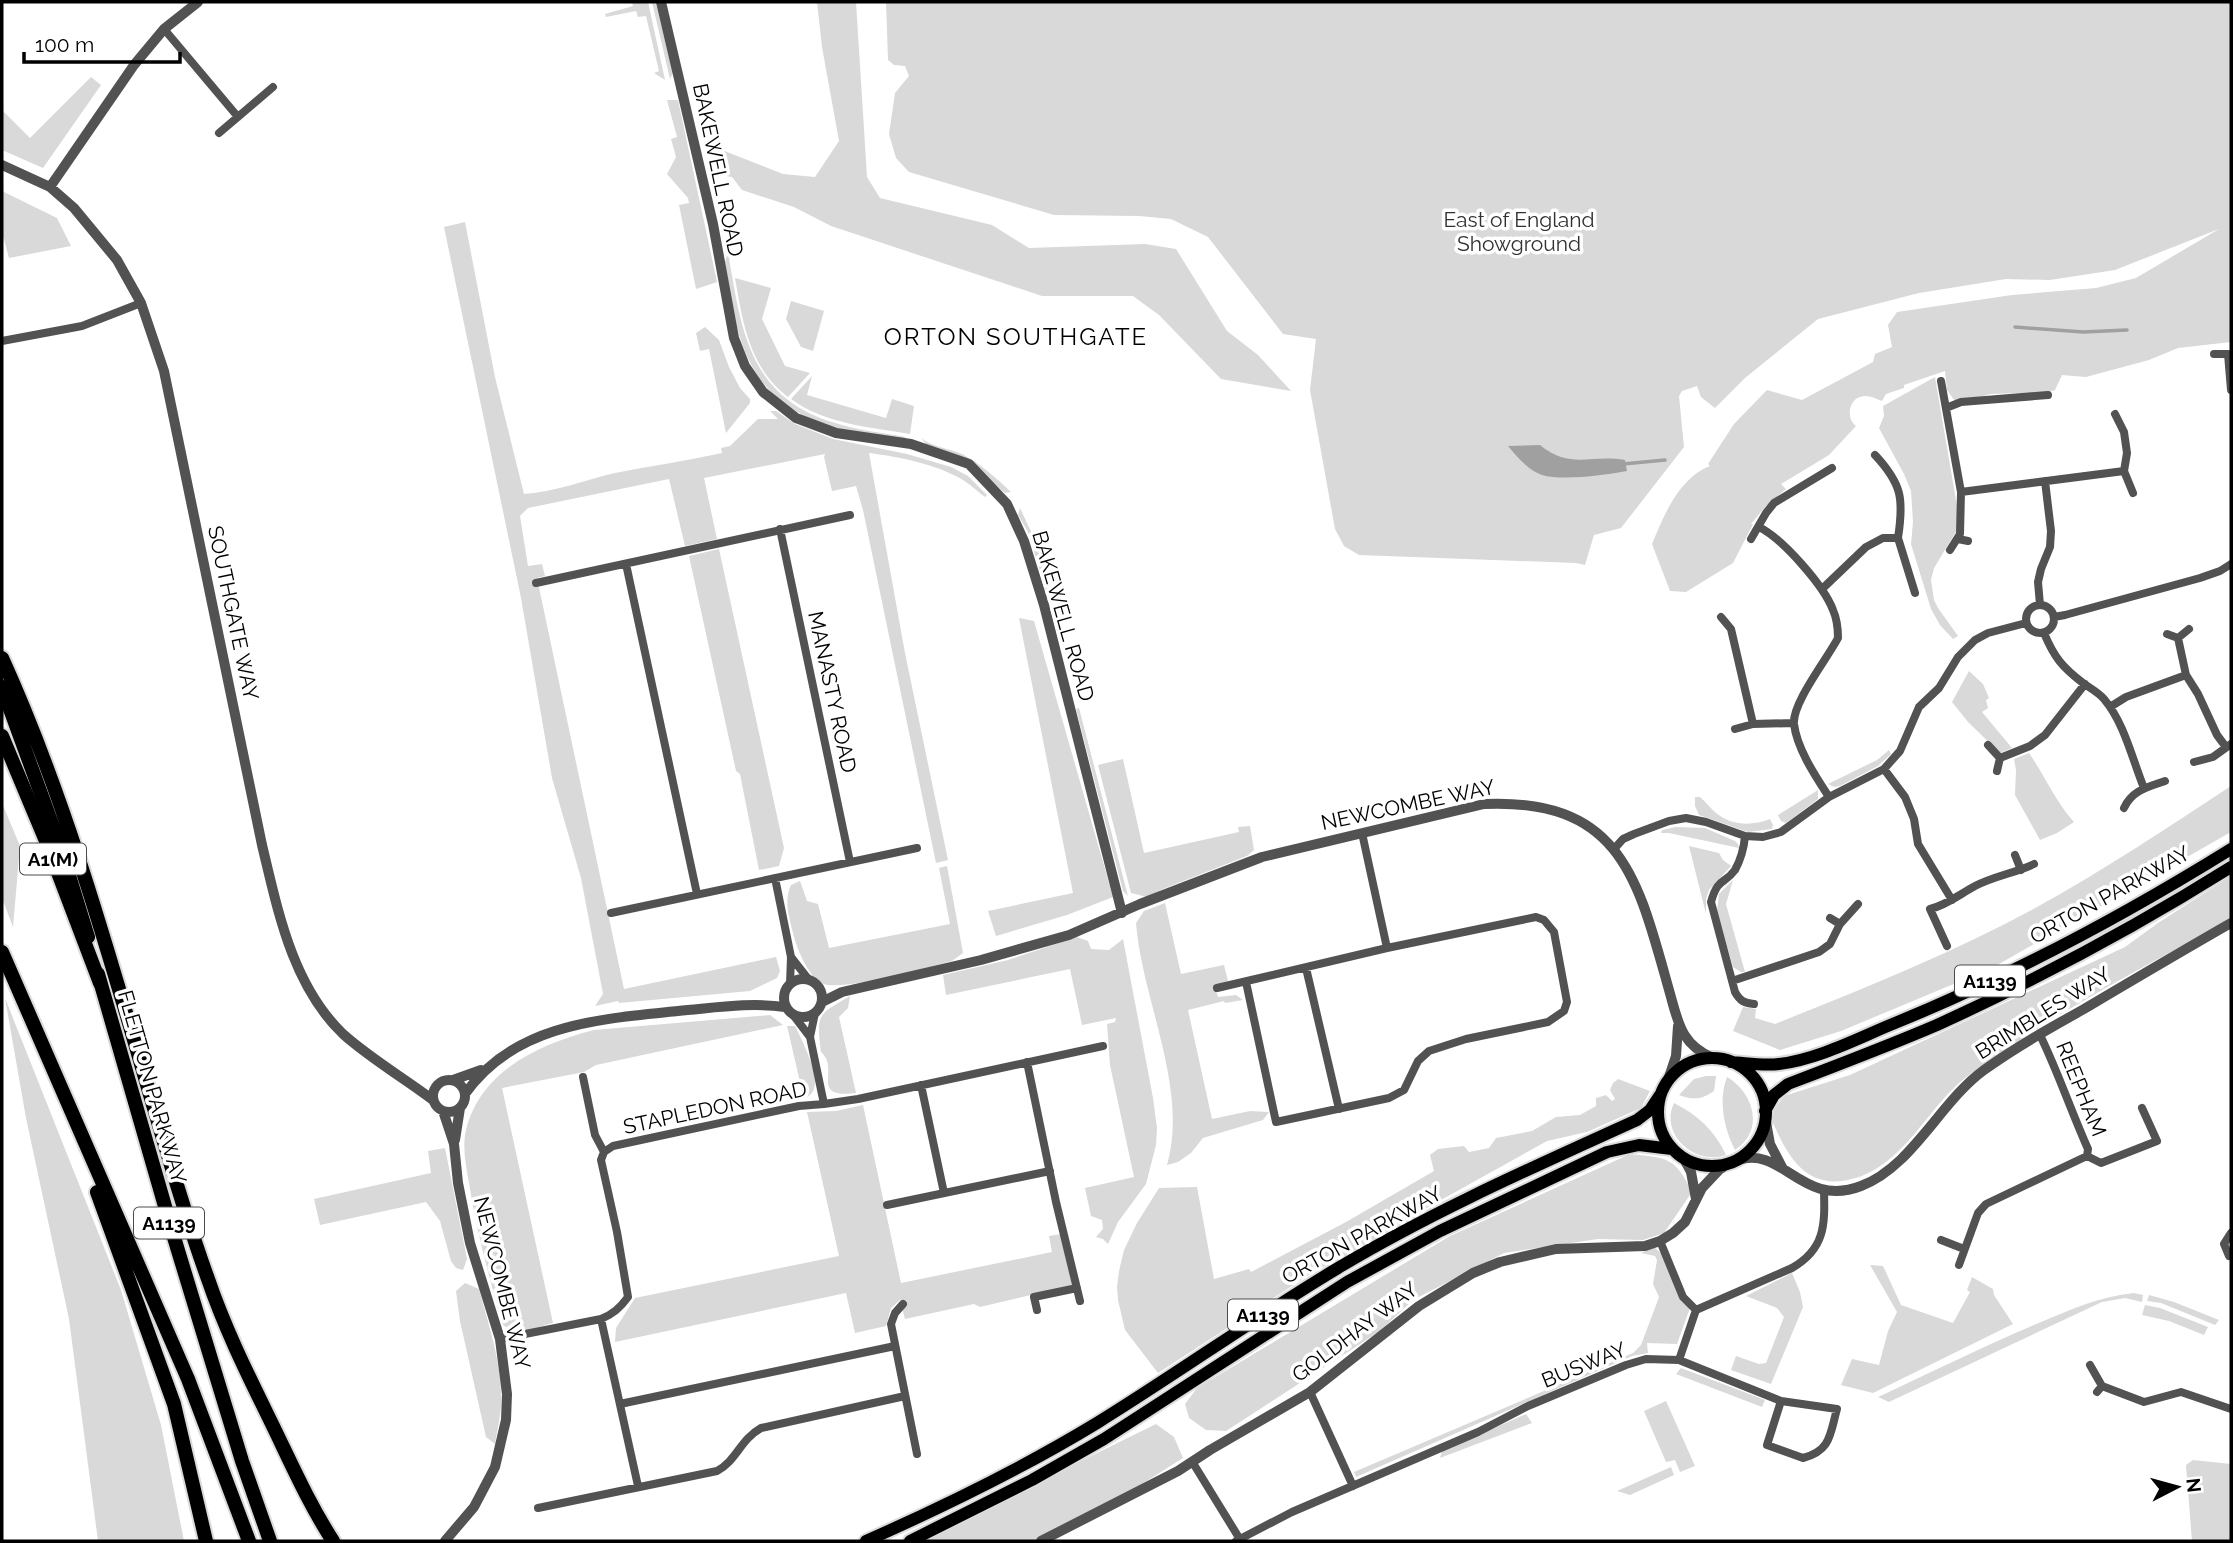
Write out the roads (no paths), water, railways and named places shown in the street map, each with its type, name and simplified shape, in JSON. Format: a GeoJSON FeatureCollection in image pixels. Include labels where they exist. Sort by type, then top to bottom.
{"type":"FeatureCollection","features":[{"type":"Feature","properties":{"kind":"highway"},"geometry":{"type":"LineString","coordinates":[[2,659],[34,737],[81,870],[119,988],[187,1221],[209,1283],[234,1345],[285,1451],[333,1541]]}},
{"type":"Feature","properties":{"kind":"highway","name":"FLETTON PARKWAY"},"geometry":{"type":"LineString","coordinates":[[2,687],[83,918],[177,1247],[242,1461],[270,1541]]}},
{"type":"Feature","properties":{"kind":"highway","name":"A1(M)"},"geometry":{"type":"LineString","coordinates":[[2,736],[50,851],[100,983]]}},
{"type":"Feature","properties":{"kind":"highway","name":"A1139"},"geometry":{"type":"LineString","coordinates":[[2,953],[188,1379],[249,1541]]}},
{"type":"Feature","properties":{"kind":"highway"},"geometry":{"type":"LineString","coordinates":[[55,1077],[174,1404],[206,1541]]}},
{"type":"Feature","properties":{"kind":"main road","name":"ORTON PARKWAY"},"geometry":{"type":"LineString","coordinates":[[1731,1062],[1761,1065],[1802,1059],[1928,1010],[2090,932],[2231,849]]}},
{"type":"Feature","properties":{"kind":"main road","name":"ORTON PARKWAY"},"geometry":{"type":"LineString","coordinates":[[1765,1114],[1774,1095],[1788,1084],[1935,1026],[2011,990],[2110,939],[2231,867]]}},
{"type":"Feature","properties":{"kind":"main road"},"geometry":{"type":"LineString","coordinates":[[1713,1058],[1731,1062],[1752,1076],[1764,1098],[1765,1114],[1763,1127],[1754,1146],[1734,1161],[1714,1166],[1699,1165],[1684,1159],[1672,1149],[1664,1138],[1658,1110],[1660,1095],[1668,1080],[1688,1064],[1713,1058]]}},
{"type":"Feature","properties":{"kind":"main road","name":"ORTON PARKWAY"},"geometry":{"type":"LineString","coordinates":[[866,1541],[953,1502],[1036,1458],[1168,1379],[1339,1267],[1388,1239],[1515,1175],[1637,1120],[1650,1110],[1660,1095]]}},
{"type":"Feature","properties":{"kind":"main road","name":"ORTON PARKWAY"},"geometry":{"type":"LineString","coordinates":[[909,1541],[1032,1480],[1104,1439],[1336,1289],[1440,1231],[1607,1152],[1639,1144],[1672,1149]]}},
{"type":"Feature","properties":{"kind":"street"},"geometry":{"type":"LineString","coordinates":[[50,187],[134,65],[164,29],[198,2]]}},
{"type":"Feature","properties":{"kind":"street","name":"BAKEWELL ROAD"},"geometry":{"type":"LineString","coordinates":[[661,2],[712,224],[734,338],[745,366],[763,392],[796,418],[836,433],[911,444],[969,464],[1007,504],[1024,541],[1047,615],[1122,913]]}},
{"type":"Feature","properties":{"kind":"street"},"geometry":{"type":"LineString","coordinates":[[164,29],[238,117]]}},
{"type":"Feature","properties":{"kind":"street"},"geometry":{"type":"LineString","coordinates":[[219,133],[273,87]]}},
{"type":"Feature","properties":{"kind":"street","name":"SOUTHGATE WAY"},"geometry":{"type":"LineString","coordinates":[[2,165],[50,187],[75,208],[117,260],[141,303],[164,371],[257,824],[276,902],[296,965],[317,1003],[342,1033],[433,1100]]}},
{"type":"Feature","properties":{"kind":"street"},"geometry":{"type":"LineString","coordinates":[[2,341],[82,326],[141,303]]}},
{"type":"Feature","properties":{"kind":"street"},"geometry":{"type":"LineString","coordinates":[[2214,354],[2229,354],[2231,390]]}},
{"type":"Feature","properties":{"kind":"street"},"geometry":{"type":"LineString","coordinates":[[1941,382],[1961,492],[1962,519],[1958,539],[1950,550]]}},
{"type":"Feature","properties":{"kind":"street"},"geometry":{"type":"LineString","coordinates":[[1945,408],[1961,402],[2048,395]]}},
{"type":"Feature","properties":{"kind":"street"},"geometry":{"type":"LineString","coordinates":[[2115,414],[2124,432],[2127,453],[2124,471],[2133,493]]}},
{"type":"Feature","properties":{"kind":"street"},"geometry":{"type":"LineString","coordinates":[[1875,455],[1890,471],[1900,494],[1898,538],[1915,593]]}},
{"type":"Feature","properties":{"kind":"street"},"geometry":{"type":"LineString","coordinates":[[1751,539],[1774,503],[1832,468]]}},
{"type":"Feature","properties":{"kind":"street"},"geometry":{"type":"LineString","coordinates":[[1961,492],[2124,471]]}},
{"type":"Feature","properties":{"kind":"street"},"geometry":{"type":"LineString","coordinates":[[2040,605],[2038,582],[2050,547],[2051,531],[2045,481]]}},
{"type":"Feature","properties":{"kind":"street"},"geometry":{"type":"LineString","coordinates":[[536,583],[850,515]]}},
{"type":"Feature","properties":{"kind":"street"},"geometry":{"type":"LineString","coordinates":[[1759,527],[1777,539],[1822,589],[1834,611],[1838,638],[1801,700],[1794,723],[1803,753],[1829,797]]}},
{"type":"Feature","properties":{"kind":"street","name":"MANASTY ROAD"},"geometry":{"type":"LineString","coordinates":[[780,529],[850,862]]}},
{"type":"Feature","properties":{"kind":"street"},"geometry":{"type":"LineString","coordinates":[[1822,589],[1866,547],[1884,538],[1898,538]]}},
{"type":"Feature","properties":{"kind":"street"},"geometry":{"type":"LineString","coordinates":[[1958,539],[1968,541]]}},
{"type":"Feature","properties":{"kind":"street"},"geometry":{"type":"LineString","coordinates":[[626,564],[698,894]]}},
{"type":"Feature","properties":{"kind":"street"},"geometry":{"type":"LineString","coordinates":[[2054,617],[2209,575],[2231,564]]}},
{"type":"Feature","properties":{"kind":"street"},"geometry":{"type":"LineString","coordinates":[[2040,605],[2050,609],[2054,617],[2053,625],[2044,633],[2031,631],[2026,623],[2028,611],[2040,605]]}},
{"type":"Feature","properties":{"kind":"street"},"geometry":{"type":"LineString","coordinates":[[1721,617],[1731,629],[1753,724]]}},
{"type":"Feature","properties":{"kind":"street"},"geometry":{"type":"LineString","coordinates":[[1614,849],[1623,839],[1669,821],[1686,818],[1745,836],[1763,837],[1781,832],[1829,797],[1884,769],[1900,751],[1919,707],[1947,679],[1962,652],[1975,640],[1988,633],[2026,623]]}},
{"type":"Feature","properties":{"kind":"street"},"geometry":{"type":"LineString","coordinates":[[2178,638],[2189,629]]}},
{"type":"Feature","properties":{"kind":"street"},"geometry":{"type":"LineString","coordinates":[[2044,633],[2055,657],[2063,667],[2102,697],[2110,707],[2144,788]]}},
{"type":"Feature","properties":{"kind":"street"},"geometry":{"type":"LineString","coordinates":[[2167,634],[2178,638]]}},
{"type":"Feature","properties":{"kind":"street"},"geometry":{"type":"LineString","coordinates":[[2178,638],[2186,675],[2217,735],[2228,746],[2213,757],[2194,762]]}},
{"type":"Feature","properties":{"kind":"street"},"geometry":{"type":"LineString","coordinates":[[2110,707],[2126,697],[2186,675]]}},
{"type":"Feature","properties":{"kind":"street"},"geometry":{"type":"LineString","coordinates":[[2000,758],[2030,746],[2045,734],[2085,684]]}},
{"type":"Feature","properties":{"kind":"street"},"geometry":{"type":"LineString","coordinates":[[1735,729],[1753,724],[1794,723]]}},
{"type":"Feature","properties":{"kind":"street"},"geometry":{"type":"LineString","coordinates":[[1988,745],[2000,758]]}},
{"type":"Feature","properties":{"kind":"street"},"geometry":{"type":"LineString","coordinates":[[1997,771],[2000,758]]}},
{"type":"Feature","properties":{"kind":"street"},"geometry":{"type":"LineString","coordinates":[[1884,769],[1905,797],[1914,819],[1918,844],[1952,900]]}},
{"type":"Feature","properties":{"kind":"street"},"geometry":{"type":"LineString","coordinates":[[2124,808],[2128,798],[2144,788],[2165,781]]}},
{"type":"Feature","properties":{"kind":"street","name":"NEWCOMBE WAY"},"geometry":{"type":"LineString","coordinates":[[842,992],[981,960],[1069,935],[1262,857],[1485,804],[1508,803],[1542,806],[1570,815],[1614,849],[1632,874],[1646,907],[1678,1022],[1695,1049],[1713,1058]]}},
{"type":"Feature","properties":{"kind":"street"},"geometry":{"type":"LineString","coordinates":[[1362,833],[1387,948]]}},
{"type":"Feature","properties":{"kind":"street"},"geometry":{"type":"LineString","coordinates":[[1745,836],[1744,852],[1734,871],[1715,887],[1711,902],[1739,999],[1744,1003],[1754,1004]]}},
{"type":"Feature","properties":{"kind":"street"},"geometry":{"type":"LineString","coordinates":[[611,913],[917,848]]}},
{"type":"Feature","properties":{"kind":"street"},"geometry":{"type":"LineString","coordinates":[[2015,855],[2021,870]]}},
{"type":"Feature","properties":{"kind":"street"},"geometry":{"type":"LineString","coordinates":[[1947,946],[1930,909],[1941,906],[1976,885],[2034,864]]}},
{"type":"Feature","properties":{"kind":"street"},"geometry":{"type":"LineString","coordinates":[[775,878],[792,957],[788,987],[783,1000],[785,1007],[794,1016],[803,1018],[815,1013],[822,1002],[842,992]]}},
{"type":"Feature","properties":{"kind":"street"},"geometry":{"type":"LineString","coordinates":[[1732,981],[1819,952],[1830,944],[1840,924],[1858,904]]}},
{"type":"Feature","properties":{"kind":"street"},"geometry":{"type":"LineString","coordinates":[[1217,988],[1387,948],[1536,917],[1544,920],[1554,932],[1567,1002],[1564,1011],[1548,1021],[1466,1039],[1429,1051],[1418,1061],[1404,1090],[1389,1098],[1276,1122],[1246,982]]}},
{"type":"Feature","properties":{"kind":"street"},"geometry":{"type":"LineString","coordinates":[[1830,918],[1840,924]]}},
{"type":"Feature","properties":{"kind":"street","name":"BRIMBLES WAY"},"geometry":{"type":"LineString","coordinates":[[1824,1191],[1849,1190],[1875,1179],[1895,1164],[1946,1107],[1983,1071],[2231,923]]}},
{"type":"Feature","properties":{"kind":"street"},"geometry":{"type":"LineString","coordinates":[[792,957],[808,980],[819,987],[842,992]]}},
{"type":"Feature","properties":{"kind":"street"},"geometry":{"type":"LineString","coordinates":[[1306,968],[1339,1109]]}},
{"type":"Feature","properties":{"kind":"street"},"geometry":{"type":"LineString","coordinates":[[760,1003],[796,980],[808,980]]}},
{"type":"Feature","properties":{"kind":"street"},"geometry":{"type":"LineString","coordinates":[[819,987],[822,1002]]}},
{"type":"Feature","properties":{"kind":"street"},"geometry":{"type":"LineString","coordinates":[[409,1082],[439,1083],[485,1069],[532,1040],[559,1028],[617,1017],[760,1003],[785,1007]]}},
{"type":"Feature","properties":{"kind":"street","name":"STAPLEDON ROAD"},"geometry":{"type":"LineString","coordinates":[[500,1339],[601,1319],[611,1315],[628,1297],[601,1160],[604,1153],[613,1146],[799,1105],[824,1104],[810,1037],[815,1013]]}},
{"type":"Feature","properties":{"kind":"street","name":"STAPLEDON ROAD"},"geometry":{"type":"LineString","coordinates":[[794,1016],[810,1037]]}},
{"type":"Feature","properties":{"kind":"street","name":"NEWCOMBE WAY"},"geometry":{"type":"LineString","coordinates":[[1668,1080],[1676,1056],[1678,1022]]}},
{"type":"Feature","properties":{"kind":"street","name":"REEPHAM"},"geometry":{"type":"LineString","coordinates":[[2040,1035],[2088,1149],[2087,1156]]}},
{"type":"Feature","properties":{"kind":"street"},"geometry":{"type":"LineString","coordinates":[[824,1104],[1102,1046]]}},
{"type":"Feature","properties":{"kind":"street"},"geometry":{"type":"LineString","coordinates":[[1027,1062],[1080,1301]]}},
{"type":"Feature","properties":{"kind":"street"},"geometry":{"type":"LineString","coordinates":[[439,1083],[433,1100],[443,1111],[452,1112],[460,1108],[465,1094],[485,1069]]}},
{"type":"Feature","properties":{"kind":"street"},"geometry":{"type":"LineString","coordinates":[[583,1077],[595,1135],[604,1153]]}},
{"type":"Feature","properties":{"kind":"street"},"geometry":{"type":"LineString","coordinates":[[453,1080],[461,1085],[465,1094]]}},
{"type":"Feature","properties":{"kind":"street"},"geometry":{"type":"LineString","coordinates":[[921,1085],[944,1193]]}},
{"type":"Feature","properties":{"kind":"street","name":"NEWCOMBE WAY"},"geometry":{"type":"LineString","coordinates":[[454,1144],[460,1108]]}},
{"type":"Feature","properties":{"kind":"street","name":"REEPHAM"},"geometry":{"type":"LineString","coordinates":[[2087,1156],[2101,1163],[2157,1141],[2142,1108]]}},
{"type":"Feature","properties":{"kind":"street","name":"NEWCOMBE WAY"},"geometry":{"type":"LineString","coordinates":[[443,1111],[454,1144],[458,1183],[470,1243],[500,1339],[507,1394],[506,1420],[495,1467],[474,1507],[445,1541]]}},
{"type":"Feature","properties":{"kind":"street"},"geometry":{"type":"LineString","coordinates":[[1765,1114],[1770,1144],[1783,1170]]}},
{"type":"Feature","properties":{"kind":"street"},"geometry":{"type":"LineString","coordinates":[[1679,1360],[1696,1310],[1804,1262],[1813,1252],[1825,1219],[1824,1191],[1808,1186],[1757,1156],[1734,1161],[1709,1178],[1685,1222],[1660,1241],[1683,1297],[1696,1310]]}},
{"type":"Feature","properties":{"kind":"street","name":"REEPHAM"},"geometry":{"type":"LineString","coordinates":[[1959,1265],[1978,1213],[1986,1203],[2087,1156]]}},
{"type":"Feature","properties":{"kind":"street"},"geometry":{"type":"LineString","coordinates":[[1684,1159],[1696,1199]]}},
{"type":"Feature","properties":{"kind":"street"},"geometry":{"type":"LineString","coordinates":[[887,1205],[1050,1171]]}},
{"type":"Feature","properties":{"kind":"street"},"geometry":{"type":"LineString","coordinates":[[2228,1255],[2224,1244],[2231,1233]]}},
{"type":"Feature","properties":{"kind":"street"},"geometry":{"type":"LineString","coordinates":[[1941,1240],[1964,1248]]}},
{"type":"Feature","properties":{"kind":"street","name":"GOLDHAY WAY"},"geometry":{"type":"LineString","coordinates":[[1041,1541],[1193,1463],[1210,1450],[1310,1392],[1419,1306],[1473,1273],[1500,1262],[1556,1249],[1644,1246],[1660,1241]]}},
{"type":"Feature","properties":{"kind":"street"},"geometry":{"type":"LineString","coordinates":[[1037,1310],[1034,1297],[1077,1288]]}},
{"type":"Feature","properties":{"kind":"street"},"geometry":{"type":"LineString","coordinates":[[903,1304],[895,1313],[891,1324],[916,1454]]}},
{"type":"Feature","properties":{"kind":"street"},"geometry":{"type":"LineString","coordinates":[[601,1319],[638,1486]]}},
{"type":"Feature","properties":{"kind":"street"},"geometry":{"type":"LineString","coordinates":[[620,1404],[895,1346]]}},
{"type":"Feature","properties":{"kind":"street","name":"BUSWAY"},"geometry":{"type":"LineString","coordinates":[[1239,1540],[1292,1512],[1478,1432],[1528,1406],[1626,1364],[1646,1359],[1679,1360],[1782,1401],[1837,1409],[1826,1446],[1820,1452],[1803,1458],[1766,1445],[1782,1401]]}},
{"type":"Feature","properties":{"kind":"street"},"geometry":{"type":"LineString","coordinates":[[2090,1365],[2100,1389],[2144,1402],[2181,1392],[2231,1409]]}},
{"type":"Feature","properties":{"kind":"street"},"geometry":{"type":"LineString","coordinates":[[1310,1392],[1353,1486]]}},
{"type":"Feature","properties":{"kind":"street"},"geometry":{"type":"LineString","coordinates":[[538,1508],[717,1471],[728,1465],[745,1440],[761,1428],[905,1396]]}},
{"type":"Feature","properties":{"kind":"street"},"geometry":{"type":"LineString","coordinates":[[1193,1463],[1239,1540]]}},
{"type":"Feature","properties":{"kind":"waterway"},"geometry":{"type":"LineString","coordinates":[[2015,327],[2083,332],[2127,330]]}},
{"type":"Feature","properties":{"kind":"waterway"},"geometry":{"type":"LineString","coordinates":[[1623,464],[1665,460]]}},
{"type":"Feature","properties":{"kind":"district","name":"ORTON SOUTHGATE"},"geometry":{"type":"Point","coordinates":[1016,337]}},
{"type":"Feature","properties":{"kind":"park label","name":"East of England Showground"},"geometry":{"type":"Point","coordinates":[1519,232]}}]}
